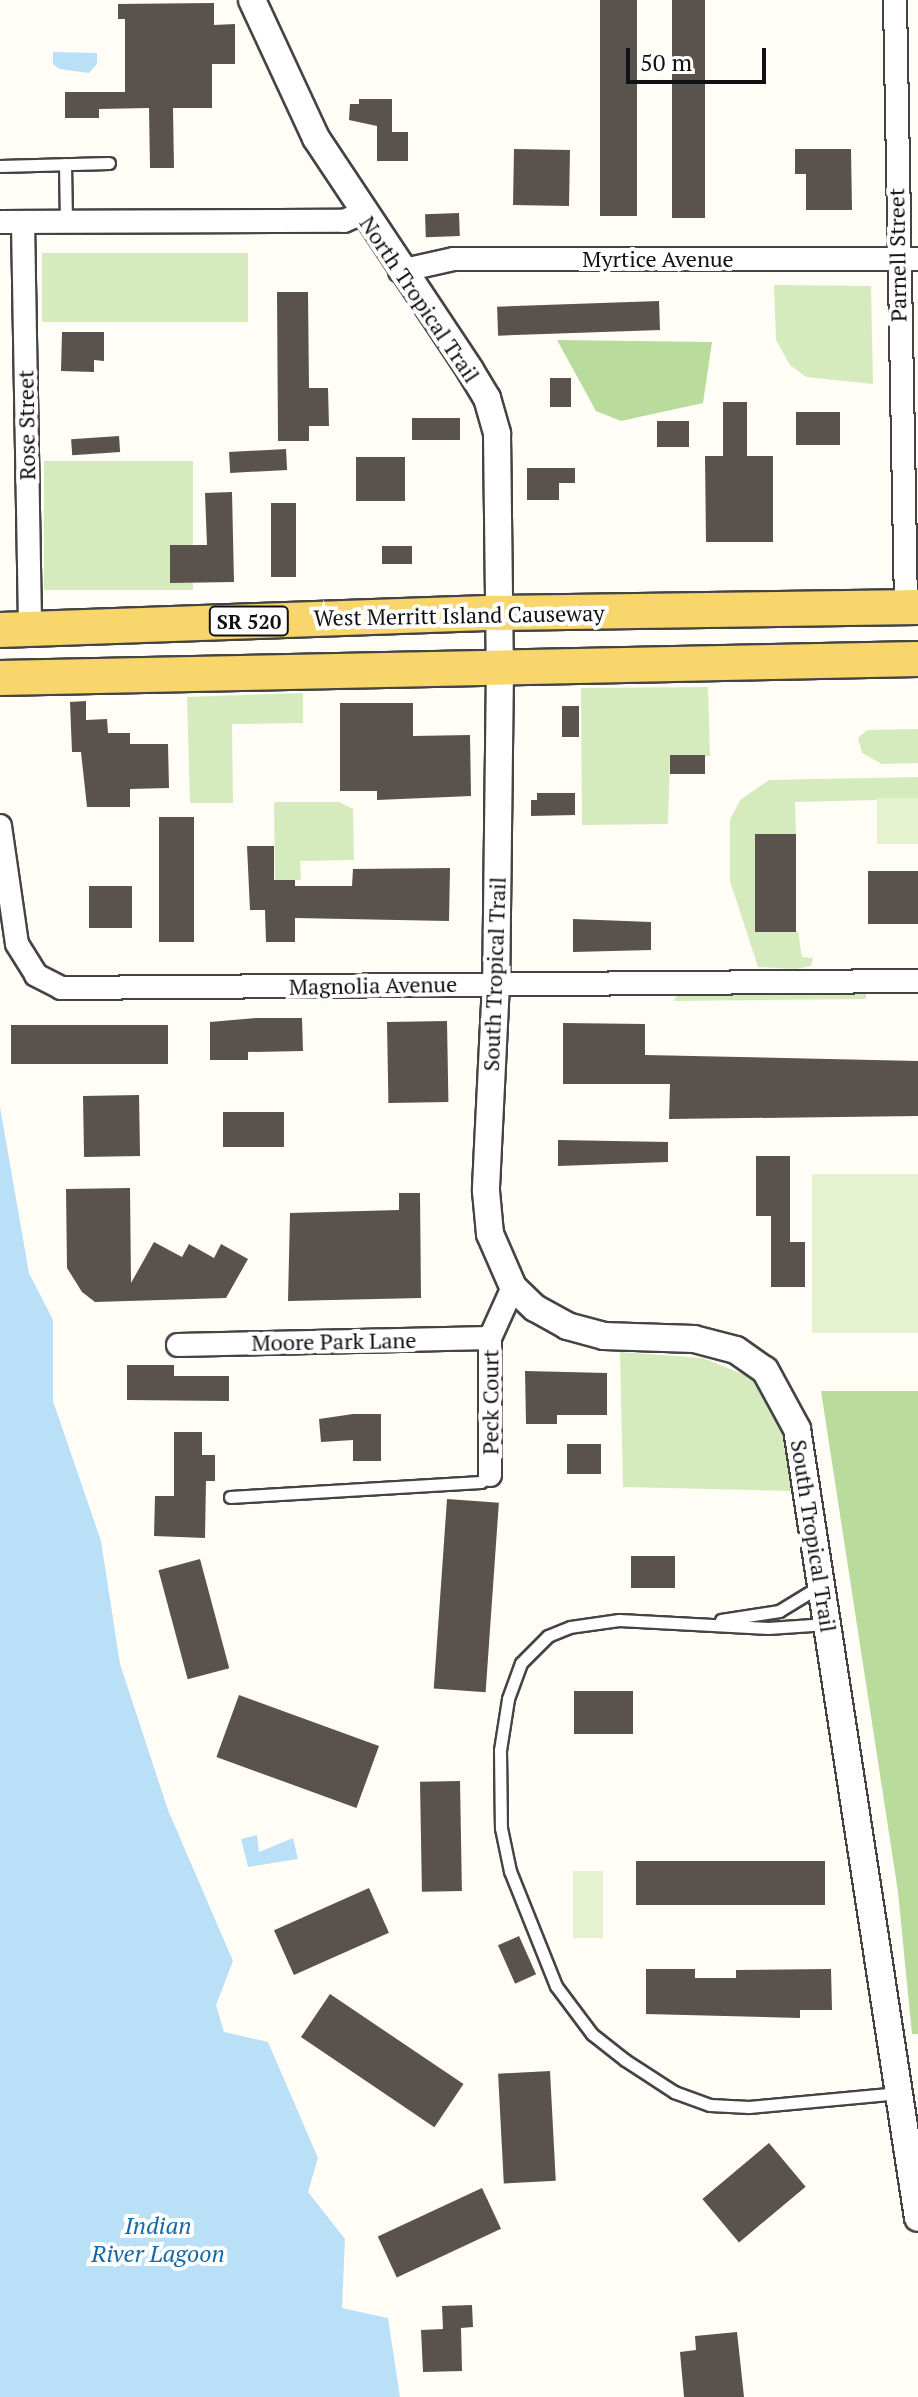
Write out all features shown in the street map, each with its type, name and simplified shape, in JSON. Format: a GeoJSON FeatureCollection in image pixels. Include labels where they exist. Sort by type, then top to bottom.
{"type":"FeatureCollection","features":[{"type":"Feature","properties":{"kind":"main road","name":"West Merritt Island Causeway"},"geometry":{"type":"LineString","coordinates":[[15,629],[497,613],[912,607]]}},
{"type":"Feature","properties":{"kind":"main road"},"geometry":{"type":"LineString","coordinates":[[0,678],[918,659]]}},
{"type":"Feature","properties":{"kind":"street","name":"North Tropical Trail"},"geometry":{"type":"LineString","coordinates":[[252,0],[316,138],[400,271],[487,398],[497,434],[500,668]]}},
{"type":"Feature","properties":{"kind":"street","name":"Parnell Street"},"geometry":{"type":"LineString","coordinates":[[895,0],[907,259],[912,607]]}},
{"type":"Feature","properties":{"kind":"street"},"geometry":{"type":"LineString","coordinates":[[11,222],[344,221],[362,213]]}},
{"type":"Feature","properties":{"kind":"street","name":"Rose Street"},"geometry":{"type":"LineString","coordinates":[[11,222],[15,629]]}},
{"type":"Feature","properties":{"kind":"street","name":"Myrtice Avenue"},"geometry":{"type":"LineString","coordinates":[[400,271],[454,259],[907,259]]}},
{"type":"Feature","properties":{"kind":"street","name":"South Tropical Trail"},"geometry":{"type":"LineString","coordinates":[[500,668],[496,983],[486,1191],[490,1234],[513,1287],[567,1326],[604,1336],[694,1339],[736,1350],[765,1370],[797,1429],[918,2218]]}},
{"type":"Feature","properties":{"kind":"street","name":"Magnolia Avenue"},"geometry":{"type":"LineString","coordinates":[[0,826],[17,944],[36,975],[61,988],[918,981]]}},
{"type":"Feature","properties":{"kind":"street","name":"Peck Court"},"geometry":{"type":"LineString","coordinates":[[490,1475],[490,1338],[513,1287]]}},
{"type":"Feature","properties":{"kind":"street","name":"Moore Park Lane"},"geometry":{"type":"LineString","coordinates":[[178,1345],[490,1338]]}},
{"type":"Feature","properties":{"kind":"lane"},"geometry":{"type":"LineString","coordinates":[[0,166],[109,163]]}},
{"type":"Feature","properties":{"kind":"lane"},"geometry":{"type":"LineString","coordinates":[[65,164],[66,221]]}},
{"type":"Feature","properties":{"kind":"lane"},"geometry":{"type":"LineString","coordinates":[[230,1497],[481,1482],[490,1475]]}},
{"type":"Feature","properties":{"kind":"lane"},"geometry":{"type":"LineString","coordinates":[[716,1622],[779,1611],[822,1585]]}},
{"type":"Feature","properties":{"kind":"lane"},"geometry":{"type":"LineString","coordinates":[[828,1624],[768,1628],[716,1622],[627,1619],[570,1627],[532,1648],[521,1663],[502,1729],[501,1828],[510,1871],[556,1986],[592,2034],[674,2092],[726,2107],[899,2093]]}},
{"type":"Feature","properties":{"kind":"green space"},"geometry":{"type":"Polygon","coordinates":[[[42,253],[248,253],[248,322],[42,322],[42,253]]]}},
{"type":"Feature","properties":{"kind":"green space"},"geometry":{"type":"Polygon","coordinates":[[[774,285],[871,286],[873,384],[806,377],[790,365],[776,340],[774,285]]]}},
{"type":"Feature","properties":{"kind":"green space"},"geometry":{"type":"Polygon","coordinates":[[[557,340],[712,342],[703,403],[621,421],[596,411],[557,340]]]}},
{"type":"Feature","properties":{"kind":"green space"},"geometry":{"type":"Polygon","coordinates":[[[44,461],[193,461],[193,590],[44,590],[44,461]]]}},
{"type":"Feature","properties":{"kind":"green space"},"geometry":{"type":"Polygon","coordinates":[[[708,687],[710,756],[670,755],[668,824],[582,825],[581,688],[708,687]]]}},
{"type":"Feature","properties":{"kind":"green space"},"geometry":{"type":"Polygon","coordinates":[[[303,693],[303,723],[232,724],[233,803],[190,803],[187,697],[303,693]]]}},
{"type":"Feature","properties":{"kind":"green space"},"geometry":{"type":"Polygon","coordinates":[[[918,729],[918,763],[882,764],[862,753],[858,738],[867,730],[918,729]]]}},
{"type":"Feature","properties":{"kind":"green space"},"geometry":{"type":"Polygon","coordinates":[[[918,777],[918,799],[795,802],[796,834],[755,834],[755,931],[798,931],[802,957],[813,958],[811,966],[796,969],[758,967],[730,881],[730,820],[740,800],[769,780],[918,777]]]}},
{"type":"Feature","properties":{"kind":"green space"},"geometry":{"type":"Polygon","coordinates":[[[877,798],[918,798],[918,844],[877,844],[877,798]]]}},
{"type":"Feature","properties":{"kind":"green space"},"geometry":{"type":"Polygon","coordinates":[[[274,802],[339,802],[353,809],[354,860],[300,861],[301,880],[275,880],[274,802]]]}},
{"type":"Feature","properties":{"kind":"green space"},"geometry":{"type":"Polygon","coordinates":[[[856,989],[866,993],[866,999],[673,1001],[679,993],[856,989]]]}},
{"type":"Feature","properties":{"kind":"green space"},"geometry":{"type":"Polygon","coordinates":[[[812,1174],[918,1174],[918,1333],[812,1333],[812,1174]]]}},
{"type":"Feature","properties":{"kind":"green space"},"geometry":{"type":"Polygon","coordinates":[[[620,1352],[703,1358],[755,1379],[782,1422],[791,1491],[623,1487],[620,1352]]]}},
{"type":"Feature","properties":{"kind":"green space"},"geometry":{"type":"Polygon","coordinates":[[[821,1391],[918,1391],[918,2034],[912,2034],[898,1892],[821,1391]]]}},
{"type":"Feature","properties":{"kind":"green space"},"geometry":{"type":"Polygon","coordinates":[[[573,1871],[603,1871],[603,1938],[573,1938],[573,1871]]]}},
{"type":"Feature","properties":{"kind":"water"},"geometry":{"type":"Polygon","coordinates":[[[53,52],[97,53],[97,64],[89,73],[59,69],[53,64],[53,52]]]}},
{"type":"Feature","properties":{"kind":"water","name":"Indian River Lagoon"},"geometry":{"type":"Polygon","coordinates":[[[0,1107],[29,1273],[53,1320],[53,1401],[101,1541],[120,1664],[168,1810],[233,1961],[216,2005],[224,2032],[268,2042],[318,2158],[308,2192],[345,2239],[342,2308],[388,2318],[400,2397],[0,2397],[0,1107]]]}},
{"type":"Feature","properties":{"kind":"water"},"geometry":{"type":"Polygon","coordinates":[[[257,1835],[259,1852],[293,1838],[298,1859],[248,1867],[241,1839],[257,1835]]]}},
{"type":"Feature","properties":{"kind":"building"},"geometry":{"type":"Polygon","coordinates":[[[600,0],[637,0],[637,216],[600,216],[600,0]]]}},
{"type":"Feature","properties":{"kind":"building"},"geometry":{"type":"Polygon","coordinates":[[[672,0],[705,0],[705,218],[672,218],[672,0]]]}},
{"type":"Feature","properties":{"kind":"building"},"geometry":{"type":"Polygon","coordinates":[[[214,3],[214,25],[235,24],[235,64],[212,64],[212,108],[173,108],[174,168],[150,168],[149,108],[99,109],[99,118],[65,118],[65,92],[125,92],[125,19],[118,19],[118,4],[214,3]]]}},
{"type":"Feature","properties":{"kind":"building"},"geometry":{"type":"Polygon","coordinates":[[[359,99],[392,99],[392,132],[408,132],[408,161],[377,161],[377,126],[349,120],[350,104],[359,104],[359,99]]]}},
{"type":"Feature","properties":{"kind":"building"},"geometry":{"type":"Polygon","coordinates":[[[514,149],[570,150],[569,206],[513,205],[514,149]]]}},
{"type":"Feature","properties":{"kind":"building"},"geometry":{"type":"Polygon","coordinates":[[[795,149],[851,149],[852,210],[806,210],[806,174],[795,174],[795,149]]]}},
{"type":"Feature","properties":{"kind":"building"},"geometry":{"type":"Polygon","coordinates":[[[459,213],[460,236],[426,237],[425,214],[459,213]]]}},
{"type":"Feature","properties":{"kind":"building"},"geometry":{"type":"Polygon","coordinates":[[[277,292],[308,292],[309,388],[328,388],[329,426],[309,426],[309,441],[278,441],[277,292]]]}},
{"type":"Feature","properties":{"kind":"building"},"geometry":{"type":"Polygon","coordinates":[[[659,301],[660,330],[498,336],[497,307],[659,301]]]}},
{"type":"Feature","properties":{"kind":"building"},"geometry":{"type":"Polygon","coordinates":[[[62,332],[104,332],[104,361],[94,360],[94,372],[61,371],[62,332]]]}},
{"type":"Feature","properties":{"kind":"building"},"geometry":{"type":"Polygon","coordinates":[[[550,378],[571,378],[571,407],[550,407],[550,378]]]}},
{"type":"Feature","properties":{"kind":"building"},"geometry":{"type":"Polygon","coordinates":[[[723,402],[747,402],[747,456],[773,456],[773,542],[706,542],[705,456],[723,456],[723,402]]]}},
{"type":"Feature","properties":{"kind":"building"},"geometry":{"type":"Polygon","coordinates":[[[796,412],[840,412],[840,445],[796,445],[796,412]]]}},
{"type":"Feature","properties":{"kind":"building"},"geometry":{"type":"Polygon","coordinates":[[[412,418],[460,418],[460,440],[412,440],[412,418]]]}},
{"type":"Feature","properties":{"kind":"building"},"geometry":{"type":"Polygon","coordinates":[[[657,421],[689,421],[689,447],[657,447],[657,421]]]}},
{"type":"Feature","properties":{"kind":"building"},"geometry":{"type":"Polygon","coordinates":[[[119,436],[120,452],[72,455],[71,439],[119,436]]]}},
{"type":"Feature","properties":{"kind":"building"},"geometry":{"type":"Polygon","coordinates":[[[286,449],[287,470],[230,473],[229,452],[286,449]]]}},
{"type":"Feature","properties":{"kind":"building"},"geometry":{"type":"Polygon","coordinates":[[[356,457],[405,457],[405,501],[356,501],[356,457]]]}},
{"type":"Feature","properties":{"kind":"building"},"geometry":{"type":"Polygon","coordinates":[[[527,468],[575,468],[575,483],[559,483],[559,500],[527,500],[527,468]]]}},
{"type":"Feature","properties":{"kind":"building"},"geometry":{"type":"Polygon","coordinates":[[[232,492],[234,582],[170,583],[170,545],[207,545],[205,493],[232,492]]]}},
{"type":"Feature","properties":{"kind":"building"},"geometry":{"type":"Polygon","coordinates":[[[271,503],[296,503],[296,577],[271,577],[271,503]]]}},
{"type":"Feature","properties":{"kind":"building"},"geometry":{"type":"Polygon","coordinates":[[[382,546],[412,546],[412,564],[382,564],[382,546]]]}},
{"type":"Feature","properties":{"kind":"building"},"geometry":{"type":"Polygon","coordinates":[[[86,701],[86,720],[107,719],[108,733],[130,733],[130,744],[168,744],[169,788],[130,789],[130,807],[87,807],[81,752],[72,752],[70,702],[86,701]]]}},
{"type":"Feature","properties":{"kind":"building"},"geometry":{"type":"Polygon","coordinates":[[[340,703],[413,703],[413,736],[470,735],[471,796],[377,800],[377,791],[340,791],[340,703]]]}},
{"type":"Feature","properties":{"kind":"building"},"geometry":{"type":"Polygon","coordinates":[[[562,706],[579,706],[579,737],[562,737],[562,706]]]}},
{"type":"Feature","properties":{"kind":"building"},"geometry":{"type":"Polygon","coordinates":[[[670,755],[705,755],[705,774],[670,774],[670,755]]]}},
{"type":"Feature","properties":{"kind":"building"},"geometry":{"type":"Polygon","coordinates":[[[537,793],[575,793],[575,815],[531,816],[531,800],[537,800],[537,793]]]}},
{"type":"Feature","properties":{"kind":"building"},"geometry":{"type":"Polygon","coordinates":[[[159,817],[194,817],[194,942],[159,942],[159,817]]]}},
{"type":"Feature","properties":{"kind":"building"},"geometry":{"type":"Polygon","coordinates":[[[755,834],[796,834],[796,932],[755,932],[755,834]]]}},
{"type":"Feature","properties":{"kind":"building"},"geometry":{"type":"Polygon","coordinates":[[[247,846],[274,846],[274,880],[295,880],[295,886],[352,886],[353,869],[450,868],[449,921],[295,918],[295,942],[266,942],[265,910],[250,910],[247,846]]]}},
{"type":"Feature","properties":{"kind":"building"},"geometry":{"type":"Polygon","coordinates":[[[868,871],[918,871],[918,924],[868,924],[868,871]]]}},
{"type":"Feature","properties":{"kind":"building"},"geometry":{"type":"Polygon","coordinates":[[[89,886],[132,886],[132,928],[89,928],[89,886]]]}},
{"type":"Feature","properties":{"kind":"building"},"geometry":{"type":"Polygon","coordinates":[[[573,919],[651,922],[651,950],[573,952],[573,919]]]}},
{"type":"Feature","properties":{"kind":"building"},"geometry":{"type":"Polygon","coordinates":[[[302,1018],[303,1051],[248,1052],[248,1060],[210,1060],[210,1022],[302,1018]]]}},
{"type":"Feature","properties":{"kind":"building"},"geometry":{"type":"Polygon","coordinates":[[[447,1021],[448,1102],[388,1103],[387,1022],[447,1021]]]}},
{"type":"Feature","properties":{"kind":"building"},"geometry":{"type":"Polygon","coordinates":[[[563,1023],[645,1024],[645,1055],[918,1061],[918,1116],[669,1119],[670,1084],[563,1084],[563,1023]]]}},
{"type":"Feature","properties":{"kind":"building"},"geometry":{"type":"Polygon","coordinates":[[[11,1025],[168,1025],[168,1064],[11,1064],[11,1025]]]}},
{"type":"Feature","properties":{"kind":"building"},"geometry":{"type":"Polygon","coordinates":[[[139,1095],[140,1156],[84,1157],[83,1096],[139,1095]]]}},
{"type":"Feature","properties":{"kind":"building"},"geometry":{"type":"Polygon","coordinates":[[[223,1112],[284,1112],[284,1147],[223,1147],[223,1112]]]}},
{"type":"Feature","properties":{"kind":"building"},"geometry":{"type":"Polygon","coordinates":[[[558,1140],[668,1142],[668,1162],[558,1166],[558,1140]]]}},
{"type":"Feature","properties":{"kind":"building"},"geometry":{"type":"Polygon","coordinates":[[[756,1156],[790,1156],[790,1242],[805,1242],[805,1287],[771,1287],[771,1216],[756,1216],[756,1156]]]}},
{"type":"Feature","properties":{"kind":"building"},"geometry":{"type":"Polygon","coordinates":[[[130,1188],[131,1283],[154,1242],[182,1257],[189,1244],[214,1258],[221,1244],[248,1259],[226,1298],[95,1302],[82,1292],[67,1268],[66,1189],[130,1188]]]}},
{"type":"Feature","properties":{"kind":"building"},"geometry":{"type":"Polygon","coordinates":[[[399,1193],[420,1193],[421,1298],[288,1301],[290,1213],[399,1210],[399,1193]]]}},
{"type":"Feature","properties":{"kind":"building"},"geometry":{"type":"Polygon","coordinates":[[[127,1365],[174,1365],[174,1376],[229,1376],[229,1401],[127,1400],[127,1365]]]}},
{"type":"Feature","properties":{"kind":"building"},"geometry":{"type":"Polygon","coordinates":[[[525,1371],[607,1373],[607,1415],[557,1415],[557,1424],[526,1424],[525,1371]]]}},
{"type":"Feature","properties":{"kind":"building"},"geometry":{"type":"Polygon","coordinates":[[[381,1414],[381,1461],[353,1461],[353,1440],[321,1442],[319,1419],[381,1414]]]}},
{"type":"Feature","properties":{"kind":"building"},"geometry":{"type":"Polygon","coordinates":[[[174,1432],[202,1432],[202,1455],[215,1455],[215,1481],[206,1481],[205,1538],[154,1536],[155,1496],[174,1496],[174,1432]]]}},
{"type":"Feature","properties":{"kind":"building"},"geometry":{"type":"Polygon","coordinates":[[[567,1444],[601,1444],[601,1474],[567,1474],[567,1444]]]}},
{"type":"Feature","properties":{"kind":"building"},"geometry":{"type":"Polygon","coordinates":[[[447,1499],[499,1503],[486,1692],[434,1689],[447,1499]]]}},
{"type":"Feature","properties":{"kind":"building"},"geometry":{"type":"Polygon","coordinates":[[[631,1556],[675,1556],[675,1588],[631,1588],[631,1556]]]}},
{"type":"Feature","properties":{"kind":"building"},"geometry":{"type":"Polygon","coordinates":[[[200,1559],[229,1668],[188,1679],[158,1570],[200,1559]]]}},
{"type":"Feature","properties":{"kind":"building"},"geometry":{"type":"Polygon","coordinates":[[[574,1691],[633,1691],[633,1734],[574,1734],[574,1691]]]}},
{"type":"Feature","properties":{"kind":"building"},"geometry":{"type":"Polygon","coordinates":[[[239,1695],[379,1746],[356,1808],[216,1757],[239,1695]]]}},
{"type":"Feature","properties":{"kind":"building"},"geometry":{"type":"Polygon","coordinates":[[[460,1781],[462,1891],[422,1892],[420,1782],[460,1781]]]}},
{"type":"Feature","properties":{"kind":"building"},"geometry":{"type":"Polygon","coordinates":[[[636,1861],[825,1861],[825,1905],[636,1905],[636,1861]]]}},
{"type":"Feature","properties":{"kind":"building"},"geometry":{"type":"Polygon","coordinates":[[[369,1888],[389,1933],[294,1975],[274,1930],[369,1888]]]}},
{"type":"Feature","properties":{"kind":"building"},"geometry":{"type":"Polygon","coordinates":[[[519,1936],[536,1974],[515,1984],[498,1945],[519,1936]]]}},
{"type":"Feature","properties":{"kind":"building"},"geometry":{"type":"Polygon","coordinates":[[[646,1969],[695,1969],[695,1978],[736,1978],[736,1970],[831,1969],[832,2010],[800,2010],[800,2018],[646,2014],[646,1969]]]}},
{"type":"Feature","properties":{"kind":"building"},"geometry":{"type":"Polygon","coordinates":[[[330,1994],[463,2084],[434,2127],[301,2037],[330,1994]]]}},
{"type":"Feature","properties":{"kind":"building"},"geometry":{"type":"Polygon","coordinates":[[[550,2071],[556,2181],[504,2184],[498,2074],[550,2071]]]}},
{"type":"Feature","properties":{"kind":"building"},"geometry":{"type":"Polygon","coordinates":[[[769,2143],[806,2187],[739,2243],[702,2199],[769,2143]]]}},
{"type":"Feature","properties":{"kind":"building"},"geometry":{"type":"Polygon","coordinates":[[[482,2188],[501,2229],[397,2277],[378,2237],[482,2188]]]}},
{"type":"Feature","properties":{"kind":"building"},"geometry":{"type":"Polygon","coordinates":[[[472,2305],[473,2327],[461,2328],[462,2371],[423,2372],[421,2330],[443,2329],[442,2306],[472,2305]]]}},
{"type":"Feature","properties":{"kind":"building"},"geometry":{"type":"Polygon","coordinates":[[[737,2332],[744,2397],[684,2397],[680,2352],[696,2350],[695,2336],[737,2332]]]}}]}
